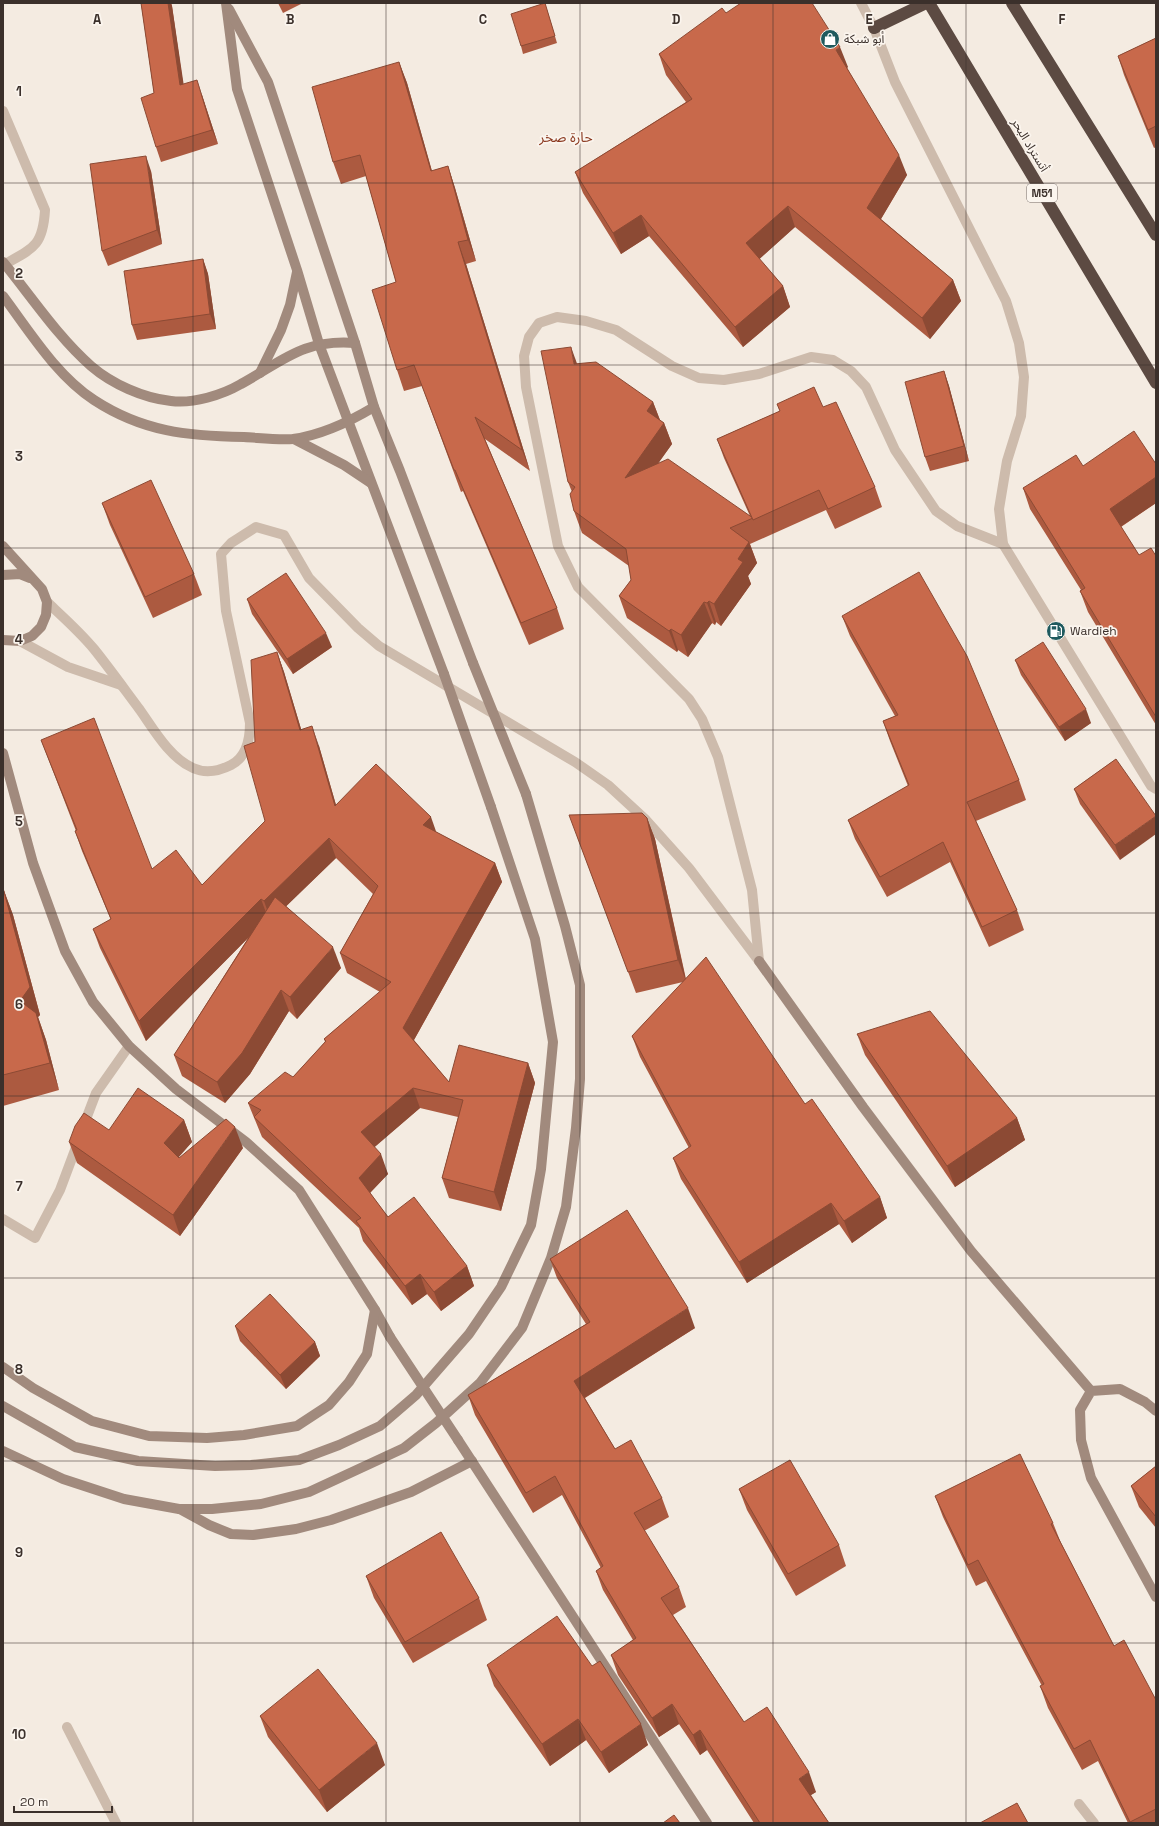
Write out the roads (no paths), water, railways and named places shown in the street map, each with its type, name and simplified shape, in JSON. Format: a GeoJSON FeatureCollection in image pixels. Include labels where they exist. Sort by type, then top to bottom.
{"type":"FeatureCollection","features":[{"type":"Feature","properties":{"kind":"highway"},"geometry":{"type":"LineString","coordinates":[[874,28],[926,3]]}},
{"type":"Feature","properties":{"kind":"highway","name":"أتستراد البحر"},"geometry":{"type":"LineString","coordinates":[[929,3],[1156,384]]}},
{"type":"Feature","properties":{"kind":"highway"},"geometry":{"type":"LineString","coordinates":[[1012,3],[1156,235]]}},
{"type":"Feature","properties":{"kind":"main road"},"geometry":{"type":"LineString","coordinates":[[3,1406],[75,1447],[138,1461],[215,1466],[251,1465],[300,1460],[339,1445],[380,1426],[416,1395],[470,1334],[501,1287],[531,1225],[541,1169],[553,1042],[536,939],[444,674],[318,344],[297,270],[236,89],[226,3]]}},
{"type":"Feature","properties":{"kind":"main road"},"geometry":{"type":"LineString","coordinates":[[3,1451],[63,1479],[124,1499],[179,1509],[212,1509],[261,1504],[309,1492],[404,1448],[436,1423],[480,1383],[522,1328],[551,1258],[566,1207],[576,1128],[580,1047],[580,985],[565,926],[526,794],[473,663],[374,407],[355,344],[268,82],[226,3]]}},
{"type":"Feature","properties":{"kind":"main road"},"geometry":{"type":"LineString","coordinates":[[4,263],[62,334],[92,366],[116,383],[136,392],[171,402],[194,400],[225,391],[259,374],[297,352],[318,344],[338,342],[355,344]]}},
{"type":"Feature","properties":{"kind":"main road"},"geometry":{"type":"LineString","coordinates":[[259,374],[281,330],[290,306],[297,270]]}},
{"type":"Feature","properties":{"kind":"main road"},"geometry":{"type":"LineString","coordinates":[[3,296],[63,374],[94,399],[129,419],[167,431],[207,436],[294,439],[348,422],[374,407]]}},
{"type":"Feature","properties":{"kind":"main road"},"geometry":{"type":"LineString","coordinates":[[294,439],[344,465],[371,482]]}},
{"type":"Feature","properties":{"kind":"main road"},"geometry":{"type":"LineString","coordinates":[[3,546],[42,589],[47,602],[46,615],[41,627],[32,636],[20,641],[3,640]]}},
{"type":"Feature","properties":{"kind":"main road"},"geometry":{"type":"LineString","coordinates":[[3,576],[20,574],[32,579]]}},
{"type":"Feature","properties":{"kind":"main road"},"geometry":{"type":"LineString","coordinates":[[3,754],[33,863],[65,951],[93,1002],[129,1046],[176,1089],[246,1142],[299,1190],[375,1310],[390,1337],[707,1823]]}},
{"type":"Feature","properties":{"kind":"main road"},"geometry":{"type":"LineString","coordinates":[[759,961],[863,1107],[971,1251],[1091,1391]]}},
{"type":"Feature","properties":{"kind":"main road"},"geometry":{"type":"LineString","coordinates":[[3,1367],[33,1388],[92,1421],[149,1436],[207,1438],[244,1435],[297,1426],[329,1405],[349,1382],[367,1354],[375,1310]]}},
{"type":"Feature","properties":{"kind":"main road"},"geometry":{"type":"LineString","coordinates":[[1091,1391],[1120,1389],[1145,1402],[1156,1411]]}},
{"type":"Feature","properties":{"kind":"main road"},"geometry":{"type":"LineString","coordinates":[[1091,1391],[1080,1410],[1081,1440],[1091,1478],[1156,1597]]}},
{"type":"Feature","properties":{"kind":"main road"},"geometry":{"type":"LineString","coordinates":[[179,1509],[209,1525],[231,1534],[253,1535],[296,1529],[331,1520],[411,1492],[472,1461]]}},
{"type":"Feature","properties":{"kind":"street"},"geometry":{"type":"LineString","coordinates":[[861,3],[874,28],[895,82],[1006,302],[1019,343],[1024,377],[1021,416],[1007,461],[999,509],[1003,544],[1151,786],[1156,789]]}},
{"type":"Feature","properties":{"kind":"street"},"geometry":{"type":"LineString","coordinates":[[3,111],[45,210],[44,227],[40,239],[29,251],[4,263]]}},
{"type":"Feature","properties":{"kind":"street"},"geometry":{"type":"LineString","coordinates":[[759,961],[752,890],[718,757],[702,719],[689,699],[578,587],[558,546],[526,387],[524,356],[529,337],[539,323],[557,317],[586,321],[616,330],[672,366],[699,378],[724,380],[759,374],[811,357],[833,360],[852,372],[866,387],[895,450],[936,511],[957,526],[1003,544]]}},
{"type":"Feature","properties":{"kind":"street"},"geometry":{"type":"LineString","coordinates":[[47,602],[94,649],[158,735],[180,760],[193,768],[207,772],[222,770],[235,763],[245,752],[250,738],[250,723],[226,611],[221,554],[231,542],[256,527],[284,535],[309,578],[358,628],[379,646],[575,762],[608,785],[646,820],[689,868],[759,961]]}},
{"type":"Feature","properties":{"kind":"street"},"geometry":{"type":"LineString","coordinates":[[20,641],[68,667],[121,685]]}},
{"type":"Feature","properties":{"kind":"street"},"geometry":{"type":"LineString","coordinates":[[3,1219],[35,1238],[60,1190],[96,1093],[129,1046]]}},
{"type":"Feature","properties":{"kind":"street"},"geometry":{"type":"LineString","coordinates":[[67,1727],[116,1823]]}},
{"type":"Feature","properties":{"kind":"street"},"geometry":{"type":"LineString","coordinates":[[1079,1804],[1094,1823]]}},
{"type":"Feature","properties":{"kind":"place","name":"أبو شبكة"},"geometry":{"type":"Point","coordinates":[830,39]}},
{"type":"Feature","properties":{"kind":"place","name":"Wardieh"},"geometry":{"type":"Point","coordinates":[1056,631]}},
{"type":"Feature","properties":{"kind":"district","name":"حارة صخر"},"geometry":{"type":"Point","coordinates":[566,137]}}]}
